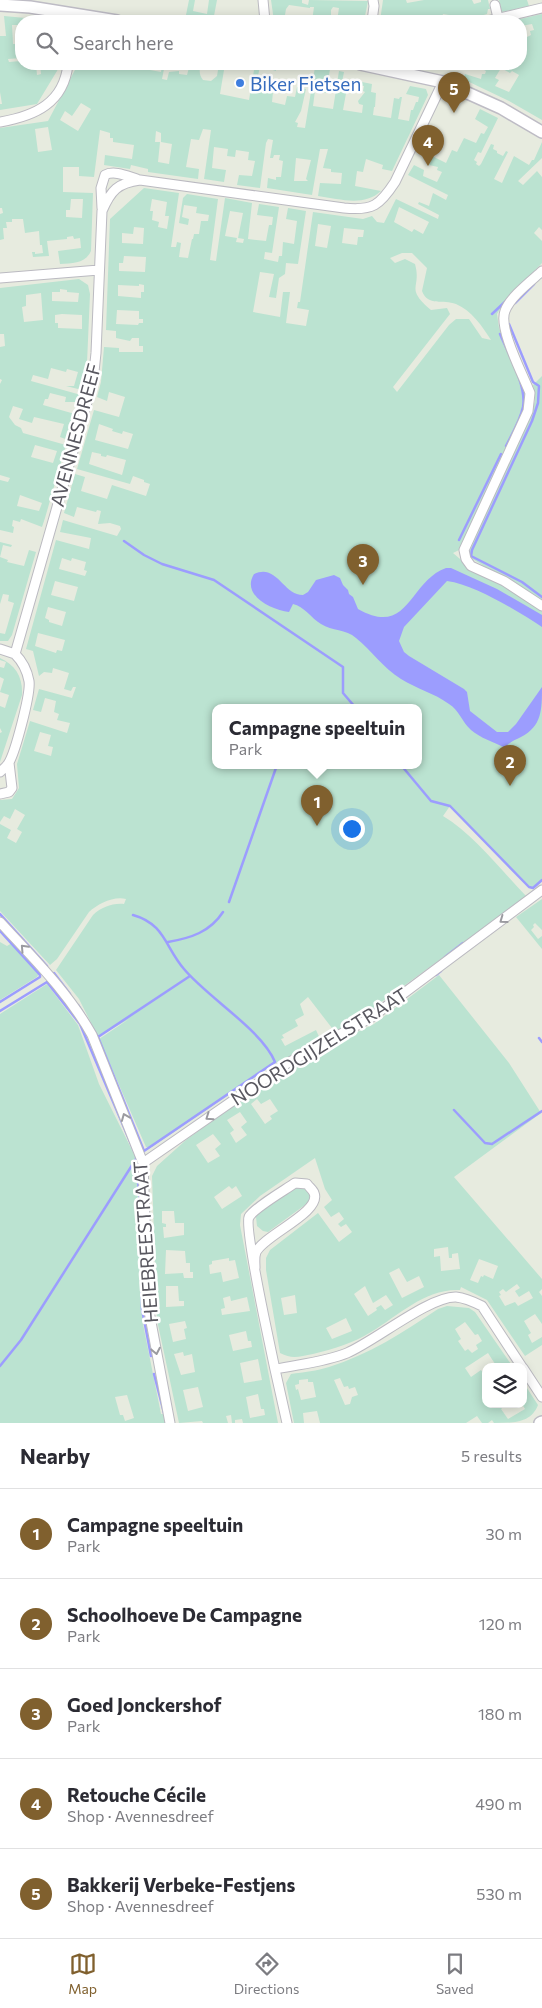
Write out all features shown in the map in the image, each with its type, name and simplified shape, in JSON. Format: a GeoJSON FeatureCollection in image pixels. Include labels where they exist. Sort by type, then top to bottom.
{"type":"FeatureCollection","features":[{"type":"Feature","properties":{"kind":"street"},"geometry":{"type":"LineString","coordinates":[[263,0],[264,15]]}},
{"type":"Feature","properties":{"kind":"street"},"geometry":{"type":"LineString","coordinates":[[373,0],[373,15]]}},
{"type":"Feature","properties":{"kind":"street"},"geometry":{"type":"LineString","coordinates":[[0,5],[30,7],[61,15]]}},
{"type":"Feature","properties":{"kind":"street"},"geometry":{"type":"LineString","coordinates":[[495,5],[497,15]]}},
{"type":"Feature","properties":{"kind":"street"},"geometry":{"type":"LineString","coordinates":[[511,15],[542,8]]}},
{"type":"Feature","properties":{"kind":"street"},"geometry":{"type":"LineString","coordinates":[[0,122],[29,116],[51,101],[64,83],[67,70]]}},
{"type":"Feature","properties":{"kind":"street"},"geometry":{"type":"LineString","coordinates":[[389,70],[443,82],[501,108],[542,132]]}},
{"type":"Feature","properties":{"kind":"street","name":"AVENNESDREEF"},"geometry":{"type":"LineString","coordinates":[[15,654],[93,381],[102,211],[101,188],[105,175],[116,173],[140,180],[344,208],[369,208],[386,197],[396,182],[443,82]]}},
{"type":"Feature","properties":{"kind":"street","name":"AVENNESDREEF"},"geometry":{"type":"LineString","coordinates":[[102,211],[108,196],[116,188],[127,182],[140,180]]}},
{"type":"Feature","properties":{"kind":"street"},"geometry":{"type":"LineString","coordinates":[[0,278],[99,270]]}},
{"type":"Feature","properties":{"kind":"street"},"geometry":{"type":"LineString","coordinates":[[542,271],[508,304],[504,313],[506,333],[530,393],[530,402],[528,411],[500,475],[464,550],[466,559],[471,566],[504,581],[542,606]]}},
{"type":"Feature","properties":{"kind":"street"},"geometry":{"type":"LineString","coordinates":[[0,650],[15,654],[22,661],[27,671],[29,683],[28,698],[8,763],[0,772]]}},
{"type":"Feature","properties":{"kind":"street"},"geometry":{"type":"LineString","coordinates":[[0,794],[9,792],[12,788],[8,763]]}},
{"type":"Feature","properties":{"kind":"street","name":"NOORDGIJZELSTRAAT"},"geometry":{"type":"LineString","coordinates":[[142,1163],[286,1064],[372,1017],[542,890]]}},
{"type":"Feature","properties":{"kind":"street","name":"HEIEBREESTRAAT"},"geometry":{"type":"LineString","coordinates":[[0,922],[56,983],[84,1020],[92,1035],[142,1163],[148,1306],[170,1423]]}},
{"type":"Feature","properties":{"kind":"street"},"geometry":{"type":"LineString","coordinates":[[254,1268],[255,1254],[264,1243],[305,1214],[312,1206],[315,1199],[314,1193],[306,1184],[295,1183],[250,1216],[248,1231],[254,1268],[286,1423]]}},
{"type":"Feature","properties":{"kind":"street"},"geometry":{"type":"LineString","coordinates":[[276,1369],[330,1359],[348,1353],[438,1300],[455,1297],[474,1301],[482,1306],[520,1363]]}},
{"type":"Feature","properties":{"kind":"street"},"geometry":{"type":"LineString","coordinates":[[527,1374],[542,1397]]}},
{"type":"Feature","properties":{"kind":"green space"},"geometry":{"type":"Polygon","coordinates":[[[189,0],[195,0],[193,11],[207,14],[209,0],[217,0],[214,15],[186,15],[189,0]]]}},
{"type":"Feature","properties":{"kind":"green space"},"geometry":{"type":"Polygon","coordinates":[[[271,0],[302,0],[302,3],[308,5],[309,0],[368,1],[365,15],[338,15],[339,8],[333,7],[331,15],[313,15],[314,7],[289,5],[285,15],[273,15],[271,0]]]}},
{"type":"Feature","properties":{"kind":"green space"},"geometry":{"type":"Polygon","coordinates":[[[383,0],[406,0],[407,3],[424,0],[472,0],[474,4],[481,2],[481,0],[488,0],[490,9],[488,9],[487,14],[484,15],[381,15],[383,0]]]}},
{"type":"Feature","properties":{"kind":"green space"},"geometry":{"type":"Polygon","coordinates":[[[499,0],[527,0],[529,6],[502,12],[499,0]]]}},
{"type":"Feature","properties":{"kind":"green space"},"geometry":{"type":"Polygon","coordinates":[[[542,14],[542,120],[509,101],[463,79],[465,74],[481,79],[482,74],[485,74],[486,71],[484,70],[500,70],[495,78],[499,80],[495,86],[509,92],[519,75],[505,70],[527,70],[527,37],[531,35],[530,31],[534,30],[532,24],[527,25],[527,17],[542,14]]]}},
{"type":"Feature","properties":{"kind":"green space"},"geometry":{"type":"Polygon","coordinates":[[[4,16],[15,17],[15,25],[12,25],[15,58],[8,59],[9,62],[15,62],[15,70],[37,70],[37,75],[41,74],[41,70],[58,70],[37,104],[0,110],[0,104],[2,104],[0,92],[0,36],[6,36],[4,16]]]}},
{"type":"Feature","properties":{"kind":"green space"},"geometry":{"type":"Polygon","coordinates":[[[75,70],[150,70],[161,72],[164,70],[162,79],[167,80],[169,72],[179,71],[179,74],[187,75],[188,70],[200,70],[203,80],[211,81],[217,76],[218,70],[224,70],[220,94],[249,100],[254,70],[259,70],[257,81],[272,84],[274,82],[272,102],[285,105],[287,96],[295,97],[297,87],[306,89],[301,111],[295,122],[298,123],[297,127],[305,128],[315,70],[330,70],[326,93],[315,91],[313,106],[333,109],[339,71],[344,72],[341,87],[347,88],[343,110],[362,113],[363,105],[359,104],[358,101],[365,92],[363,91],[364,86],[356,85],[357,81],[372,84],[371,92],[376,93],[373,115],[391,118],[394,98],[399,99],[402,97],[398,119],[409,121],[411,110],[413,110],[416,102],[418,102],[419,97],[406,94],[410,86],[426,89],[428,95],[392,171],[382,169],[383,165],[366,159],[363,172],[357,171],[355,186],[381,191],[367,199],[351,201],[318,196],[320,183],[341,184],[342,173],[331,172],[331,169],[323,168],[328,149],[320,149],[312,195],[267,188],[268,178],[276,180],[276,177],[281,177],[283,161],[279,160],[280,155],[274,155],[273,158],[270,158],[273,140],[268,139],[266,143],[260,188],[237,185],[239,175],[252,176],[255,161],[248,160],[249,152],[236,150],[235,157],[227,156],[228,149],[214,147],[212,168],[226,170],[224,182],[204,179],[211,130],[203,129],[199,140],[191,139],[186,167],[199,169],[198,179],[148,172],[148,169],[131,165],[130,169],[104,165],[105,155],[132,159],[134,145],[113,142],[113,138],[110,138],[110,133],[100,130],[94,177],[79,176],[79,167],[63,167],[63,192],[93,193],[91,251],[82,261],[60,264],[58,251],[81,248],[80,238],[74,239],[73,236],[67,237],[67,239],[47,241],[49,256],[33,257],[32,252],[35,252],[35,254],[43,253],[42,245],[40,245],[39,231],[25,233],[23,219],[12,219],[12,222],[6,222],[7,228],[3,228],[4,239],[0,240],[0,214],[3,213],[2,208],[0,208],[0,128],[48,121],[75,70]],[[81,103],[72,116],[65,111],[60,120],[78,131],[91,109],[81,103]],[[48,127],[35,129],[38,152],[52,150],[48,127]],[[156,131],[155,142],[160,142],[158,162],[169,164],[172,144],[161,142],[161,133],[156,131]],[[296,158],[294,181],[308,181],[306,179],[311,160],[296,158]],[[71,199],[70,210],[66,210],[66,217],[82,218],[83,199],[71,199]]]}},
{"type":"Feature","properties":{"kind":"green space"},"geometry":{"type":"Polygon","coordinates":[[[480,109],[498,118],[481,153],[478,152],[474,160],[479,166],[491,144],[494,145],[493,149],[497,153],[503,156],[506,151],[508,152],[494,179],[502,183],[514,156],[529,165],[534,160],[542,142],[542,158],[518,181],[523,185],[537,171],[542,177],[542,230],[539,227],[534,233],[542,241],[542,263],[503,304],[497,314],[499,328],[526,394],[523,416],[459,550],[453,553],[485,576],[542,609],[542,880],[533,888],[529,887],[450,806],[443,816],[476,842],[526,896],[362,1016],[335,1032],[308,997],[300,1004],[304,1015],[295,1020],[298,1026],[282,1035],[284,1038],[281,1039],[285,1046],[316,1030],[321,1041],[276,1063],[152,1147],[146,1147],[99,1039],[129,1019],[98,1037],[79,999],[56,970],[93,915],[107,906],[124,904],[126,899],[106,901],[89,912],[57,959],[50,965],[0,911],[0,824],[11,830],[7,838],[16,843],[22,832],[17,829],[25,815],[15,809],[10,819],[4,816],[0,822],[0,800],[12,799],[19,788],[17,764],[30,721],[67,733],[70,723],[57,720],[59,714],[54,712],[56,701],[45,698],[41,712],[33,710],[39,689],[72,698],[76,687],[73,687],[71,691],[64,689],[69,673],[53,668],[52,673],[44,672],[39,676],[33,651],[26,649],[56,540],[89,549],[91,538],[60,532],[63,520],[117,536],[121,529],[120,526],[110,523],[98,524],[101,511],[97,510],[96,512],[77,507],[74,517],[64,513],[75,474],[85,477],[81,491],[107,499],[112,485],[146,496],[150,484],[133,476],[130,484],[77,469],[94,410],[119,417],[125,397],[109,392],[107,401],[97,397],[101,382],[104,347],[119,348],[119,352],[143,352],[143,346],[139,346],[139,338],[132,338],[130,341],[116,338],[116,331],[106,330],[110,219],[144,188],[179,193],[171,247],[176,247],[177,242],[181,243],[179,257],[188,258],[194,234],[199,234],[201,221],[208,221],[209,215],[196,213],[197,207],[184,205],[182,217],[189,219],[188,225],[179,223],[183,198],[187,194],[218,199],[210,260],[216,261],[225,198],[252,203],[248,239],[266,241],[269,225],[272,225],[273,217],[257,215],[259,204],[279,207],[272,253],[265,252],[264,259],[278,262],[279,256],[282,256],[283,242],[294,244],[297,221],[286,219],[288,208],[306,211],[298,264],[286,263],[285,274],[279,278],[276,298],[269,297],[274,274],[260,272],[253,312],[280,317],[283,292],[290,292],[286,323],[306,326],[309,310],[297,308],[298,302],[300,302],[313,212],[363,219],[372,216],[377,222],[384,223],[396,199],[438,219],[439,215],[418,204],[419,202],[429,206],[433,193],[446,200],[448,195],[408,175],[414,165],[424,170],[423,176],[437,182],[442,172],[437,170],[438,167],[429,165],[432,158],[419,152],[420,150],[446,163],[452,150],[457,152],[464,138],[476,143],[481,133],[484,134],[488,127],[475,119],[480,109]],[[152,199],[150,211],[153,211],[152,220],[159,222],[158,227],[167,229],[169,216],[165,216],[167,202],[152,199]],[[399,207],[394,222],[412,232],[414,229],[423,234],[429,222],[399,207]],[[230,211],[225,236],[237,238],[236,242],[243,243],[244,239],[238,238],[243,213],[230,211]],[[318,224],[315,246],[327,248],[331,226],[318,224]],[[134,227],[133,234],[122,233],[122,243],[143,244],[144,228],[134,227]],[[344,228],[342,243],[357,245],[358,237],[363,237],[364,230],[344,228]],[[402,253],[390,258],[395,263],[405,259],[415,264],[417,272],[416,292],[418,297],[431,310],[447,308],[450,314],[393,387],[397,392],[449,325],[456,319],[469,319],[482,338],[491,340],[476,319],[462,307],[451,303],[432,301],[425,296],[422,291],[427,268],[412,253],[402,253]],[[124,256],[123,263],[119,263],[119,271],[145,272],[146,257],[124,256]],[[118,285],[118,296],[141,298],[141,292],[144,292],[144,285],[118,285]],[[117,310],[116,324],[138,325],[143,323],[143,319],[139,319],[139,311],[117,310]],[[99,424],[95,440],[128,449],[133,434],[123,431],[122,434],[99,424]],[[92,452],[89,464],[122,475],[126,460],[107,455],[106,457],[101,456],[101,454],[92,452]],[[62,558],[59,569],[85,576],[87,571],[84,570],[86,562],[72,558],[71,561],[62,558]],[[55,581],[51,595],[74,601],[78,587],[55,581]],[[48,607],[45,618],[49,622],[62,626],[66,612],[48,607]],[[38,633],[35,646],[56,653],[57,650],[62,651],[65,640],[38,633]],[[40,732],[34,751],[51,756],[53,747],[48,746],[51,735],[40,732]]]}},
{"type":"Feature","properties":{"kind":"green space"},"geometry":{"type":"Polygon","coordinates":[[[79,279],[88,285],[90,294],[87,363],[82,390],[66,386],[74,386],[78,372],[67,369],[66,372],[51,368],[48,379],[33,375],[31,381],[81,395],[79,402],[65,402],[66,397],[50,393],[43,405],[75,414],[68,440],[60,437],[64,424],[34,417],[32,423],[19,419],[23,409],[13,406],[9,417],[15,425],[21,428],[23,433],[66,445],[42,527],[21,519],[20,522],[13,520],[13,533],[0,530],[0,480],[8,482],[10,478],[0,475],[0,384],[2,380],[0,379],[0,347],[5,346],[4,334],[0,334],[0,288],[79,279]],[[60,289],[60,292],[52,292],[52,301],[78,302],[79,293],[60,289]],[[41,293],[26,295],[26,306],[22,307],[24,322],[43,320],[41,293]],[[55,315],[55,323],[58,323],[58,328],[82,329],[82,315],[55,315]],[[35,445],[31,457],[53,463],[57,451],[35,445]],[[20,495],[17,506],[39,511],[42,503],[20,495]]]}},
{"type":"Feature","properties":{"kind":"green space"},"geometry":{"type":"Polygon","coordinates":[[[542,376],[542,602],[471,558],[469,552],[532,410],[535,401],[533,385],[542,376]]]}},
{"type":"Feature","properties":{"kind":"green space"},"geometry":{"type":"Polygon","coordinates":[[[0,542],[12,545],[11,547],[3,545],[0,557],[0,542]]]}},
{"type":"Feature","properties":{"kind":"green space"},"geometry":{"type":"Polygon","coordinates":[[[29,550],[36,552],[12,635],[8,641],[0,641],[0,633],[5,634],[14,603],[8,601],[9,595],[3,594],[0,604],[0,557],[8,560],[7,562],[24,566],[29,550]]]}},
{"type":"Feature","properties":{"kind":"green space"},"geometry":{"type":"Polygon","coordinates":[[[0,658],[6,661],[14,668],[20,678],[22,695],[0,762],[0,733],[2,732],[0,728],[0,706],[5,708],[9,695],[0,692],[4,679],[0,677],[0,667],[4,668],[6,662],[0,660],[0,658]]]}},
{"type":"Feature","properties":{"kind":"green space"},"geometry":{"type":"Polygon","coordinates":[[[542,899],[542,930],[535,923],[531,930],[538,939],[542,936],[542,949],[516,917],[542,899]]]}},
{"type":"Feature","properties":{"kind":"green space"},"geometry":{"type":"Polygon","coordinates":[[[0,942],[7,946],[12,943],[40,972],[37,977],[0,1000],[0,942]]]}},
{"type":"Feature","properties":{"kind":"green space"},"geometry":{"type":"Polygon","coordinates":[[[439,975],[509,1063],[541,1113],[454,1177],[542,1279],[542,1289],[539,1292],[542,1296],[542,1324],[535,1314],[524,1321],[531,1333],[528,1335],[532,1343],[542,1337],[542,1345],[525,1356],[487,1300],[461,1287],[460,1290],[436,1293],[424,1298],[371,1332],[343,1345],[296,1357],[280,1353],[266,1270],[266,1258],[270,1250],[318,1213],[339,1242],[352,1232],[346,1224],[341,1227],[338,1224],[344,1219],[339,1212],[331,1217],[324,1207],[332,1200],[325,1189],[315,1158],[260,1196],[241,1214],[240,1225],[278,1423],[243,1423],[242,1419],[235,1420],[235,1423],[232,1423],[231,1415],[226,1416],[228,1423],[203,1423],[202,1421],[179,1423],[157,1320],[152,1176],[157,1166],[186,1140],[292,1063],[374,1024],[439,975]],[[257,1099],[251,1104],[265,1124],[272,1119],[270,1116],[278,1111],[270,1099],[261,1104],[257,1099]],[[240,1112],[227,1120],[234,1130],[230,1133],[236,1143],[247,1135],[241,1127],[247,1122],[240,1112]],[[213,1134],[196,1145],[208,1163],[220,1156],[215,1149],[221,1144],[213,1134]],[[229,1186],[214,1197],[222,1209],[242,1196],[236,1186],[232,1189],[229,1186]],[[162,1211],[162,1223],[166,1224],[166,1227],[163,1227],[164,1238],[184,1235],[184,1223],[175,1223],[174,1211],[162,1211]],[[448,1247],[434,1249],[434,1257],[440,1256],[441,1271],[460,1269],[458,1253],[452,1254],[452,1258],[449,1258],[448,1247]],[[166,1250],[165,1274],[183,1273],[184,1278],[193,1278],[193,1272],[190,1272],[190,1263],[186,1263],[185,1251],[166,1250]],[[229,1258],[212,1261],[212,1264],[209,1265],[210,1274],[221,1272],[223,1282],[239,1278],[235,1260],[229,1261],[229,1258]],[[479,1259],[470,1280],[478,1283],[481,1276],[483,1277],[484,1275],[493,1279],[498,1266],[479,1259]],[[399,1268],[389,1273],[402,1298],[424,1287],[419,1276],[407,1282],[399,1268]],[[517,1284],[506,1292],[503,1289],[499,1292],[501,1295],[499,1296],[505,1306],[515,1302],[518,1306],[533,1298],[529,1291],[519,1297],[515,1291],[520,1288],[517,1284]],[[166,1286],[166,1307],[184,1306],[184,1301],[179,1301],[178,1286],[166,1286]],[[365,1286],[354,1294],[368,1316],[377,1310],[376,1308],[381,1305],[385,1310],[393,1305],[386,1295],[373,1303],[365,1286]],[[295,1295],[281,1298],[284,1315],[297,1313],[295,1295]],[[230,1296],[223,1298],[225,1308],[221,1309],[222,1315],[250,1311],[247,1297],[231,1301],[230,1296]],[[346,1318],[326,1328],[332,1339],[352,1331],[346,1318]],[[185,1321],[169,1324],[173,1342],[186,1339],[184,1329],[187,1328],[185,1321]],[[246,1331],[229,1335],[233,1351],[252,1347],[251,1341],[248,1341],[246,1331]],[[183,1352],[174,1354],[181,1375],[195,1372],[192,1354],[184,1356],[183,1352]],[[258,1359],[240,1363],[244,1383],[262,1380],[258,1359]],[[198,1387],[183,1390],[188,1411],[203,1407],[198,1387]],[[258,1394],[246,1397],[250,1418],[265,1415],[264,1409],[261,1409],[258,1394]]]}},
{"type":"Feature","properties":{"kind":"green space"},"geometry":{"type":"Polygon","coordinates":[[[47,984],[78,1025],[99,1084],[136,1158],[141,1204],[143,1324],[161,1414],[165,1414],[167,1423],[0,1423],[0,1014],[47,984]],[[127,1395],[115,1397],[120,1415],[123,1415],[125,1421],[134,1418],[127,1395]]]}},
{"type":"Feature","properties":{"kind":"green space"},"geometry":{"type":"Polygon","coordinates":[[[303,1186],[309,1193],[309,1202],[268,1232],[263,1231],[257,1226],[256,1217],[258,1212],[297,1187],[303,1186]]]}},
{"type":"Feature","properties":{"kind":"green space"},"geometry":{"type":"Polygon","coordinates":[[[447,1306],[469,1308],[475,1312],[510,1363],[494,1363],[488,1353],[465,1368],[471,1377],[481,1370],[482,1371],[482,1408],[502,1408],[501,1409],[508,1419],[527,1408],[527,1388],[538,1405],[535,1411],[526,1419],[508,1423],[494,1423],[492,1420],[488,1423],[482,1423],[477,1416],[466,1423],[320,1423],[317,1411],[303,1413],[304,1423],[294,1423],[286,1383],[291,1374],[324,1368],[343,1362],[399,1334],[438,1309],[447,1306]],[[465,1322],[455,1329],[461,1339],[458,1341],[465,1351],[468,1349],[472,1353],[478,1349],[476,1345],[482,1341],[478,1334],[475,1335],[465,1322]],[[340,1378],[334,1380],[345,1405],[350,1404],[352,1397],[358,1395],[355,1387],[349,1389],[348,1386],[344,1387],[340,1378]],[[308,1379],[299,1380],[299,1384],[295,1385],[301,1400],[316,1397],[313,1382],[308,1382],[308,1379]]]}},
{"type":"Feature","properties":{"kind":"water"},"geometry":{"type":"Polygon","coordinates":[[[446,568],[451,568],[497,589],[542,615],[542,627],[509,606],[483,593],[458,583],[447,581],[404,627],[399,641],[404,652],[409,656],[464,689],[467,692],[470,711],[497,732],[508,732],[516,724],[542,687],[541,710],[537,722],[528,733],[505,748],[475,733],[468,727],[455,709],[443,700],[395,675],[352,635],[321,624],[297,605],[293,604],[289,612],[267,605],[251,589],[254,574],[262,572],[274,576],[296,594],[303,595],[308,592],[316,580],[334,575],[340,578],[349,594],[353,597],[358,609],[375,616],[388,617],[398,612],[424,584],[446,568]]]}},
{"type":"Feature","properties":{"kind":"waterway"},"geometry":{"type":"LineString","coordinates":[[515,303],[534,284]]}},
{"type":"Feature","properties":{"kind":"waterway"},"geometry":{"type":"LineString","coordinates":[[492,314],[509,298]]}},
{"type":"Feature","properties":{"kind":"waterway"},"geometry":{"type":"LineString","coordinates":[[509,324],[533,382],[539,386],[538,403],[532,421],[472,550],[471,556],[522,582],[542,597]]}},
{"type":"Feature","properties":{"kind":"waterway"},"geometry":{"type":"LineString","coordinates":[[500,334],[520,380],[523,399],[520,417],[506,446]]}},
{"type":"Feature","properties":{"kind":"waterway"},"geometry":{"type":"LineString","coordinates":[[459,540],[501,454]]}},
{"type":"Feature","properties":{"kind":"waterway"},"geometry":{"type":"LineString","coordinates":[[124,541],[144,555],[162,564],[214,580],[343,667],[343,693],[352,704]]}},
{"type":"Feature","properties":{"kind":"waterway"},"geometry":{"type":"LineString","coordinates":[[229,902],[276,769]]}},
{"type":"Feature","properties":{"kind":"waterway"},"geometry":{"type":"LineString","coordinates":[[404,769],[431,801],[450,806],[529,887],[533,888],[542,880]]}},
{"type":"Feature","properties":{"kind":"waterway"},"geometry":{"type":"LineString","coordinates":[[168,942],[199,933],[212,925],[223,912]]}},
{"type":"Feature","properties":{"kind":"waterway"},"geometry":{"type":"LineString","coordinates":[[0,914],[47,966]]}},
{"type":"Feature","properties":{"kind":"waterway"},"geometry":{"type":"LineString","coordinates":[[78,1005],[98,1037],[144,1151],[275,1062],[259,1038],[184,969],[158,930],[144,919],[133,915]]}},
{"type":"Feature","properties":{"kind":"waterway"},"geometry":{"type":"LineString","coordinates":[[0,931],[40,975],[40,977],[0,1002]]}},
{"type":"Feature","properties":{"kind":"waterway"},"geometry":{"type":"LineString","coordinates":[[445,957],[463,943]]}},
{"type":"Feature","properties":{"kind":"waterway"},"geometry":{"type":"LineString","coordinates":[[436,975],[441,971]]}},
{"type":"Feature","properties":{"kind":"waterway"},"geometry":{"type":"LineString","coordinates":[[54,973],[70,994]]}},
{"type":"Feature","properties":{"kind":"waterway"},"geometry":{"type":"LineString","coordinates":[[98,1037],[190,976]]}},
{"type":"Feature","properties":{"kind":"waterway"},"geometry":{"type":"LineString","coordinates":[[0,1011],[47,982],[80,1024],[134,1151]]}},
{"type":"Feature","properties":{"kind":"waterway"},"geometry":{"type":"LineString","coordinates":[[364,1017],[378,1007]]}},
{"type":"Feature","properties":{"kind":"waterway"},"geometry":{"type":"LineString","coordinates":[[539,1038],[542,1042]]}},
{"type":"Feature","properties":{"kind":"waterway"},"geometry":{"type":"LineString","coordinates":[[454,1110],[485,1143],[492,1144],[542,1111]]}},
{"type":"Feature","properties":{"kind":"waterway"},"geometry":{"type":"LineString","coordinates":[[136,1156],[140,1206],[142,1309],[151,1356]]}},
{"type":"Feature","properties":{"kind":"waterway"},"geometry":{"type":"LineString","coordinates":[[0,1366],[21,1340],[136,1159]]}},
{"type":"Feature","properties":{"kind":"waterway"},"geometry":{"type":"LineString","coordinates":[[154,1374],[164,1413]]}},
{"type":"Feature","properties":{"kind":"place","name":"Biker Fietsen"},"geometry":{"type":"Point","coordinates":[240,83]}},
{"type":"Feature","properties":{"kind":"place","name":"Bakkerij Verbeke-Festjens"},"geometry":{"type":"Point","coordinates":[454,113]}},
{"type":"Feature","properties":{"kind":"place","name":"Retouche Cécile"},"geometry":{"type":"Point","coordinates":[428,166]}},
{"type":"Feature","properties":{"kind":"place","name":"Goed Jonckershof"},"geometry":{"type":"Point","coordinates":[363,585]}},
{"type":"Feature","properties":{"kind":"place","name":"Schoolhoeve De Campagne"},"geometry":{"type":"Point","coordinates":[510,786]}},
{"type":"Feature","properties":{"kind":"place","name":"Campagne speeltuin"},"geometry":{"type":"Point","coordinates":[317,826]}}]}
